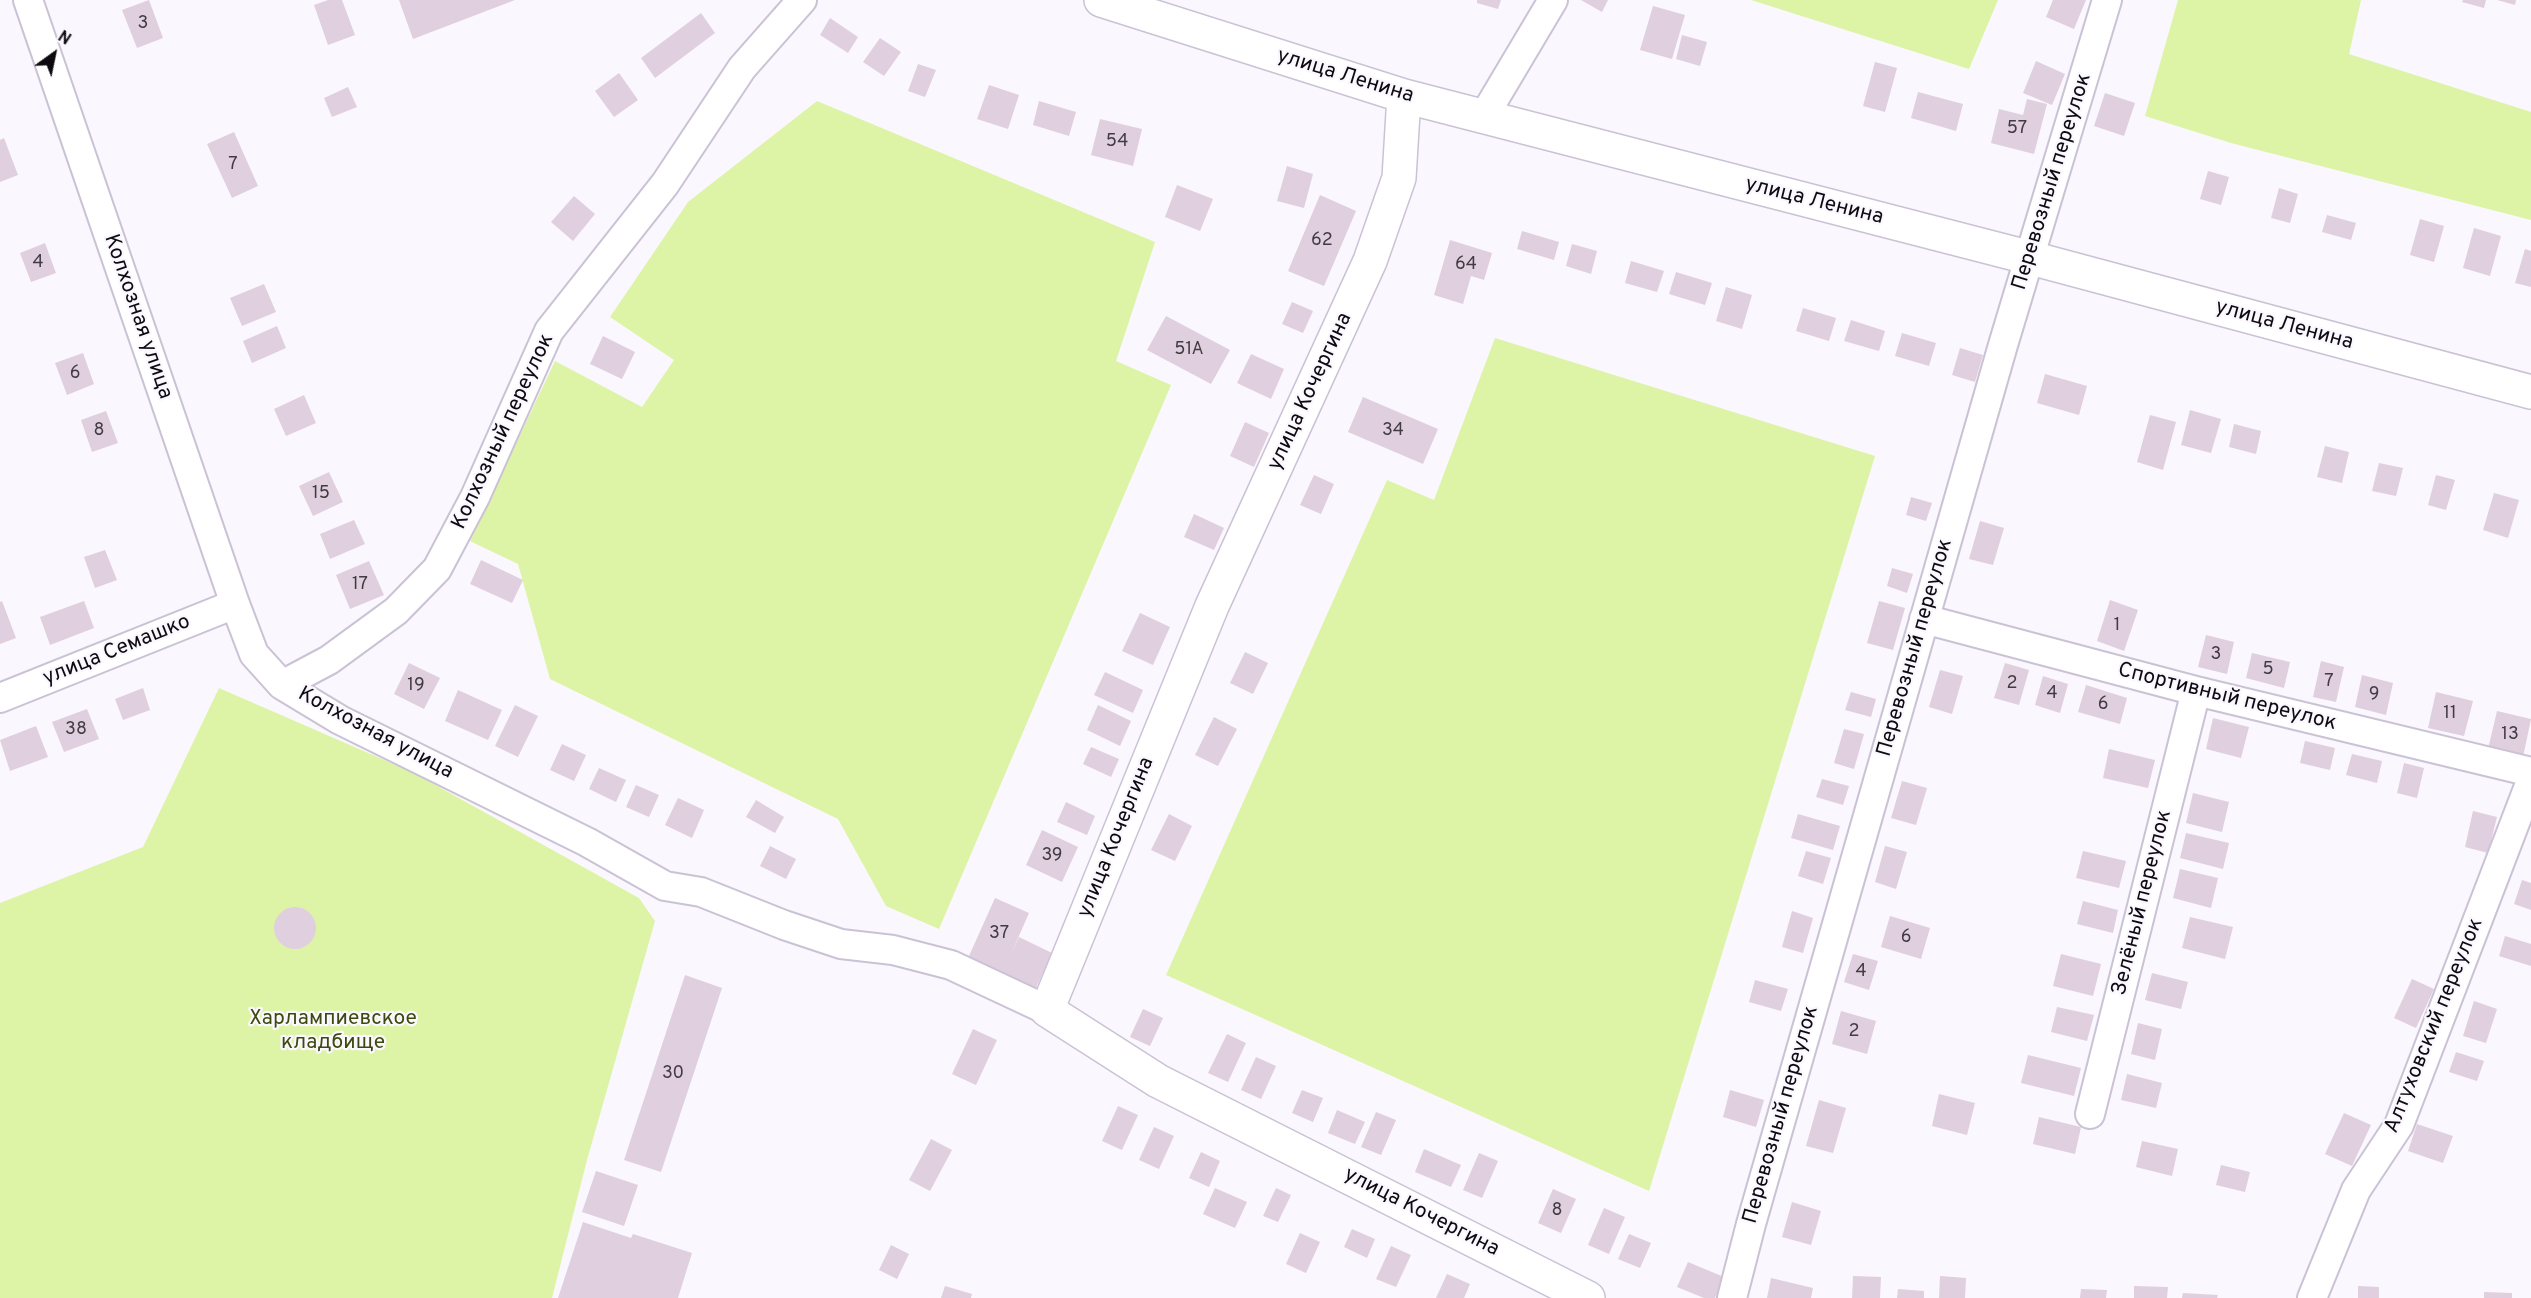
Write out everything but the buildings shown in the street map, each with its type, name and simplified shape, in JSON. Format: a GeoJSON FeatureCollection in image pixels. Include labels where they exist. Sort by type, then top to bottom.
{"type":"FeatureCollection","features":[{"type":"Feature","properties":{"kind":"main road","name":"улица Ленина"},"geometry":{"type":"LineString","coordinates":[[1101,0],[1404,96],[2031,258],[2531,392]]}},
{"type":"Feature","properties":{"kind":"main road","name":"улица Кочергина"},"geometry":{"type":"LineString","coordinates":[[1404,96],[1400,178],[1370,261],[1212,606],[1047,1010],[1158,1081],[1588,1298]]}},
{"type":"Feature","properties":{"kind":"street","name":"Колхозная улица"},"geometry":{"type":"LineString","coordinates":[[28,0],[235,604],[254,654],[282,685],[340,720],[587,842],[665,886],[701,892],[784,925],[841,944],[893,950],[951,965],[1047,1010]]}},
{"type":"Feature","properties":{"kind":"street","name":"Колхозный переулок"},"geometry":{"type":"LineString","coordinates":[[282,685],[329,660],[396,611],[437,568],[475,497],[549,331],[665,184],[742,68],[802,0]]}},
{"type":"Feature","properties":{"kind":"street"},"geometry":{"type":"LineString","coordinates":[[1484,116],[1553,0]]}},
{"type":"Feature","properties":{"kind":"street","name":"Перевозный переулок"},"geometry":{"type":"LineString","coordinates":[[1732,1298],[1751,1224],[2003,345],[2107,0]]}},
{"type":"Feature","properties":{"kind":"street","name":"улица Семашко"},"geometry":{"type":"LineString","coordinates":[[0,698],[235,604]]}},
{"type":"Feature","properties":{"kind":"street","name":"Спортивный переулок"},"geometry":{"type":"LineString","coordinates":[[1924,619],[2196,691],[2531,772]]}},
{"type":"Feature","properties":{"kind":"street","name":"Зелёный переулок"},"geometry":{"type":"LineString","coordinates":[[2090,1114],[2196,691]]}},
{"type":"Feature","properties":{"kind":"street","name":"Алтуховский переулок"},"geometry":{"type":"LineString","coordinates":[[2312,1298],[2356,1190],[2399,1125],[2531,781]]}},
{"type":"Feature","properties":{"kind":"green space"},"geometry":{"type":"Polygon","coordinates":[[[1751,0],[1998,0],[1969,69],[1751,0]]]}},
{"type":"Feature","properties":{"kind":"green space"},"geometry":{"type":"Polygon","coordinates":[[[2178,0],[2361,0],[2349,54],[2531,112],[2531,220],[2231,143],[2145,116],[2178,0]]]}},
{"type":"Feature","properties":{"kind":"green space"},"geometry":{"type":"Polygon","coordinates":[[[817,101],[1155,242],[1116,361],[1171,385],[939,929],[886,906],[838,819],[550,679],[518,564],[470,541],[555,361],[642,407],[674,360],[610,317],[688,202],[817,101]]]}},
{"type":"Feature","properties":{"kind":"green space"},"geometry":{"type":"Polygon","coordinates":[[[1495,338],[1875,456],[1649,1191],[1166,975],[1387,480],[1434,500],[1495,338]]]}},
{"type":"Feature","properties":{"kind":"green space","name":"Харлампиевское кладбище"},"geometry":{"type":"Polygon","coordinates":[[[219,688],[412,772],[639,898],[655,921],[587,1160],[552,1298],[0,1298],[0,903],[143,847],[219,688]]]}}]}
